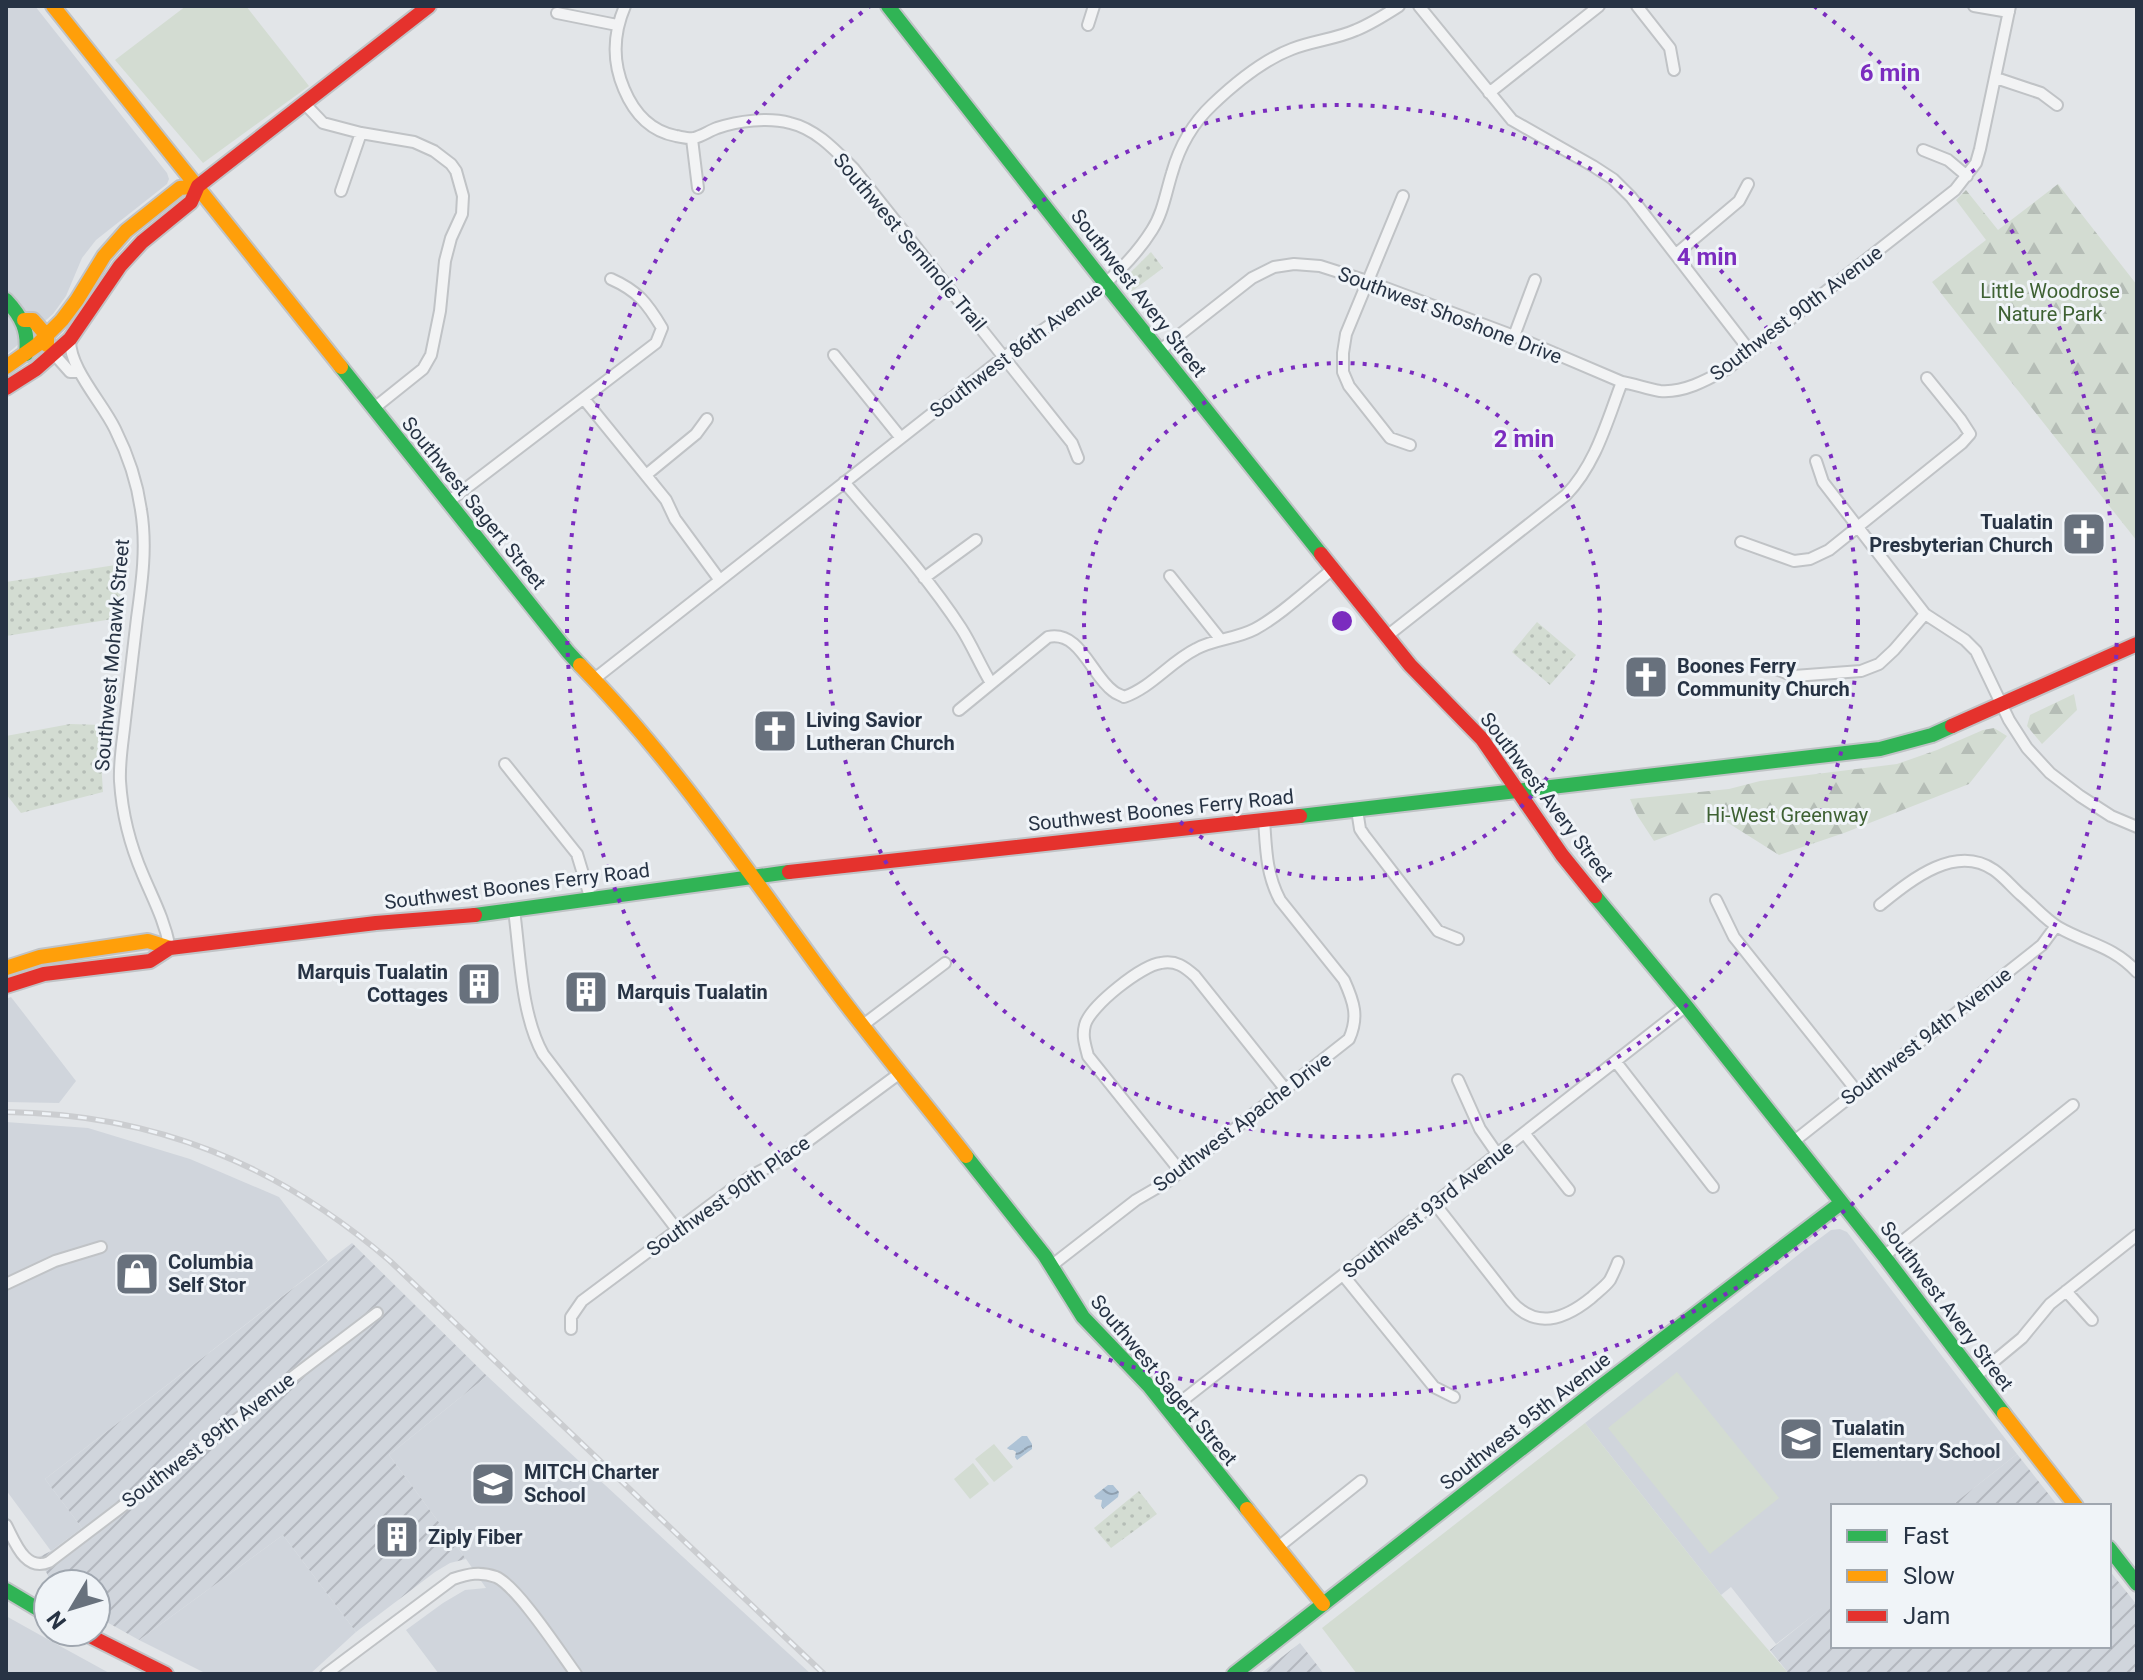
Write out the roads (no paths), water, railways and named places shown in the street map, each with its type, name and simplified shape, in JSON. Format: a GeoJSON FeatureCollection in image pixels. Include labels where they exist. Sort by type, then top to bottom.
{"type":"FeatureCollection","features":[{"type":"Feature","properties":{"kind":"main road","name":"Southwest Sagert Street"},"geometry":{"type":"LineString","coordinates":[[53,6],[568,652],[648,737],[796,938],[1051,1266],[1091,1327],[1138,1373],[1323,1604]]}},
{"type":"Feature","properties":{"kind":"main road"},"geometry":{"type":"LineString","coordinates":[[6,388],[70,339],[120,266],[142,242],[191,202],[198,186],[429,6]]}},
{"type":"Feature","properties":{"kind":"main road","name":"Southwest Avery Street"},"geometry":{"type":"LineString","coordinates":[[888,6],[1105,284],[1387,636],[1422,678],[1482,739],[1562,855],[1884,1256],[2074,1504]]}},
{"type":"Feature","properties":{"kind":"main road"},"geometry":{"type":"LineString","coordinates":[[6,367],[47,336],[69,311],[104,256],[126,231],[180,188],[198,186]]}},
{"type":"Feature","properties":{"kind":"main road"},"geometry":{"type":"LineString","coordinates":[[6,300],[24,320],[28,340],[26,354]]}},
{"type":"Feature","properties":{"kind":"main road"},"geometry":{"type":"LineString","coordinates":[[24,320],[33,320],[47,336],[48,344],[28,374]]}},
{"type":"Feature","properties":{"kind":"main road","name":"Southwest Boones Ferry Road"},"geometry":{"type":"LineString","coordinates":[[6,968],[40,957],[148,941],[170,948],[376,923],[440,919],[833,866],[1357,810],[1896,747],[1932,735],[2137,644]]}},
{"type":"Feature","properties":{"kind":"main road","name":"Southwest Boones Ferry Road"},"geometry":{"type":"LineString","coordinates":[[6,986],[44,974],[150,961],[170,948]]}},
{"type":"Feature","properties":{"kind":"main road","name":"Southwest 95th Avenue"},"geometry":{"type":"LineString","coordinates":[[1234,1674],[1841,1203]]}},
{"type":"Feature","properties":{"kind":"main road"},"geometry":{"type":"LineString","coordinates":[[2111,1551],[2137,1584]]}},
{"type":"Feature","properties":{"kind":"main road"},"geometry":{"type":"LineString","coordinates":[[6,1590],[32,1605]]}},
{"type":"Feature","properties":{"kind":"main road"},"geometry":{"type":"LineString","coordinates":[[112,1647],[166,1674]]}},
{"type":"Feature","properties":{"kind":"street"},"geometry":{"type":"LineString","coordinates":[[625,6],[617,25],[615,48],[619,78],[629,102],[646,123],[666,134],[692,139],[698,188]]}},
{"type":"Feature","properties":{"kind":"street"},"geometry":{"type":"LineString","coordinates":[[1088,25],[1094,6]]}},
{"type":"Feature","properties":{"kind":"street","name":"Southwest 86th Avenue"},"geometry":{"type":"LineString","coordinates":[[593,680],[1004,357],[1105,284],[1130,260],[1154,228],[1181,148],[1196,123],[1212,105],[1269,60],[1293,48],[1357,30],[1399,6]]}},
{"type":"Feature","properties":{"kind":"street"},"geometry":{"type":"LineString","coordinates":[[1419,6],[1512,120],[1593,166],[1613,179],[1631,197],[1750,351]]}},
{"type":"Feature","properties":{"kind":"street"},"geometry":{"type":"LineString","coordinates":[[1489,93],[1599,6]]}},
{"type":"Feature","properties":{"kind":"street"},"geometry":{"type":"LineString","coordinates":[[1637,6],[1670,48],[1674,70]]}},
{"type":"Feature","properties":{"kind":"street"},"geometry":{"type":"LineString","coordinates":[[1974,6],[2009,9]]}},
{"type":"Feature","properties":{"kind":"street","name":"Southwest 90th Avenue"},"geometry":{"type":"LineString","coordinates":[[1622,382],[1661,391],[1681,389],[1727,369],[1955,190],[1976,163],[2009,9]]}},
{"type":"Feature","properties":{"kind":"street"},"geometry":{"type":"LineString","coordinates":[[557,13],[617,25]]}},
{"type":"Feature","properties":{"kind":"street"},"geometry":{"type":"LineString","coordinates":[[1996,78],[2041,93],[2057,105]]}},
{"type":"Feature","properties":{"kind":"street"},"geometry":{"type":"LineString","coordinates":[[304,103],[323,123],[414,142],[444,157],[456,171],[464,204],[445,261],[440,311],[431,355],[423,369],[373,409]]}},
{"type":"Feature","properties":{"kind":"street","name":"Southwest Seminole Trail"},"geometry":{"type":"LineString","coordinates":[[692,139],[719,127],[758,120],[789,122],[813,133],[835,150],[854,169],[1072,443],[1078,458]]}},
{"type":"Feature","properties":{"kind":"street"},"geometry":{"type":"LineString","coordinates":[[341,191],[361,133]]}},
{"type":"Feature","properties":{"kind":"street"},"geometry":{"type":"LineString","coordinates":[[1923,150],[1948,160],[1967,176]]}},
{"type":"Feature","properties":{"kind":"street"},"geometry":{"type":"LineString","coordinates":[[1676,254],[1739,201],[1748,184]]}},
{"type":"Feature","properties":{"kind":"street"},"geometry":{"type":"LineString","coordinates":[[1403,196],[1346,334],[1343,372],[1349,386],[1390,438],[1410,445]]}},
{"type":"Feature","properties":{"kind":"street","name":"Southwest Shoshone Drive"},"geometry":{"type":"LineString","coordinates":[[1159,351],[1252,278],[1274,267],[1294,264],[1320,266],[1367,281],[1514,336],[1622,382]]}},
{"type":"Feature","properties":{"kind":"street"},"geometry":{"type":"LineString","coordinates":[[448,502],[656,343],[662,328],[651,309],[630,288],[611,279]]}},
{"type":"Feature","properties":{"kind":"street"},"geometry":{"type":"LineString","coordinates":[[1514,336],[1535,280]]}},
{"type":"Feature","properties":{"kind":"street","name":"Southwest Mohawk Street"},"geometry":{"type":"LineString","coordinates":[[70,339],[70,350],[79,372],[104,409],[125,450],[142,514],[143,570],[120,780],[131,840],[141,872],[162,914],[170,948]]}},
{"type":"Feature","properties":{"kind":"street","name":"Southwest Mohawk Street"},"geometry":{"type":"LineString","coordinates":[[54,354],[70,372],[79,372]]}},
{"type":"Feature","properties":{"kind":"street"},"geometry":{"type":"LineString","coordinates":[[834,355],[901,438]]}},
{"type":"Feature","properties":{"kind":"street"},"geometry":{"type":"LineString","coordinates":[[1741,542],[1794,561],[1810,559],[1829,550],[1962,443],[1970,434],[1927,378]]}},
{"type":"Feature","properties":{"kind":"street"},"geometry":{"type":"LineString","coordinates":[[1387,636],[1581,480],[1622,382]]}},
{"type":"Feature","properties":{"kind":"street"},"geometry":{"type":"LineString","coordinates":[[584,399],[666,500],[687,537],[719,579]]}},
{"type":"Feature","properties":{"kind":"street"},"geometry":{"type":"LineString","coordinates":[[646,475],[696,434],[707,419]]}},
{"type":"Feature","properties":{"kind":"street"},"geometry":{"type":"LineString","coordinates":[[1816,461],[1823,482],[1925,614],[1976,651],[2022,742],[2050,773],[2080,796],[2137,827]]}},
{"type":"Feature","properties":{"kind":"street"},"geometry":{"type":"LineString","coordinates":[[844,482],[924,578],[963,631],[991,683]]}},
{"type":"Feature","properties":{"kind":"street"},"geometry":{"type":"LineString","coordinates":[[924,578],[976,540]]}},
{"type":"Feature","properties":{"kind":"street"},"geometry":{"type":"LineString","coordinates":[[959,710],[1048,637],[1058,635],[1070,640],[1112,691],[1124,697],[1139,692],[1199,647],[1243,634],[1265,623],[1333,569]]}},
{"type":"Feature","properties":{"kind":"street"},"geometry":{"type":"LineString","coordinates":[[1170,576],[1221,640]]}},
{"type":"Feature","properties":{"kind":"street"},"geometry":{"type":"LineString","coordinates":[[1776,669],[1794,676],[1861,671],[1879,664],[1925,614]]}},
{"type":"Feature","properties":{"kind":"street"},"geometry":{"type":"LineString","coordinates":[[505,764],[577,854],[591,900]]}},
{"type":"Feature","properties":{"kind":"street"},"geometry":{"type":"LineString","coordinates":[[1357,810],[1360,829],[1438,931],[1458,939]]}},
{"type":"Feature","properties":{"kind":"street","name":"Southwest Apache Drive"},"geometry":{"type":"LineString","coordinates":[[1051,1266],[1136,1200],[1181,1172],[1349,1039],[1355,1013],[1351,996],[1344,980],[1280,900],[1273,886],[1264,819]]}},
{"type":"Feature","properties":{"kind":"street"},"geometry":{"type":"LineString","coordinates":[[1880,905],[1936,867],[1957,860],[1977,862],[1993,869],[2056,926],[2118,954],[2137,972]]}},
{"type":"Feature","properties":{"kind":"street"},"geometry":{"type":"LineString","coordinates":[[1716,900],[1734,937],[1856,1090]]}},
{"type":"Feature","properties":{"kind":"street"},"geometry":{"type":"LineString","coordinates":[[514,910],[522,976],[537,1043],[678,1231]]}},
{"type":"Feature","properties":{"kind":"street","name":"Southwest 94th Avenue"},"geometry":{"type":"LineString","coordinates":[[1793,1142],[2042,945],[2056,926]]}},
{"type":"Feature","properties":{"kind":"street"},"geometry":{"type":"LineString","coordinates":[[1181,1172],[1088,1056],[1083,1036],[1086,1021],[1096,1006],[1147,966],[1164,962],[1182,965],[1195,976],[1286,1090]]}},
{"type":"Feature","properties":{"kind":"street"},"geometry":{"type":"LineString","coordinates":[[863,1025],[945,963]]}},
{"type":"Feature","properties":{"kind":"street","name":"Southwest 93rd Avenue"},"geometry":{"type":"LineString","coordinates":[[1169,1411],[1686,1006]]}},
{"type":"Feature","properties":{"kind":"street"},"geometry":{"type":"LineString","coordinates":[[1616,1062],[1713,1187]]}},
{"type":"Feature","properties":{"kind":"street","name":"Southwest 90th Place"},"geometry":{"type":"LineString","coordinates":[[571,1329],[571,1317],[582,1301],[732,1189],[785,1158],[900,1073]]}},
{"type":"Feature","properties":{"kind":"street"},"geometry":{"type":"LineString","coordinates":[[1458,1080],[1480,1129],[1498,1155]]}},
{"type":"Feature","properties":{"kind":"street"},"geometry":{"type":"LineString","coordinates":[[1884,1256],[2073,1105]]}},
{"type":"Feature","properties":{"kind":"street"},"geometry":{"type":"LineString","coordinates":[[1525,1134],[1569,1190]]}},
{"type":"Feature","properties":{"kind":"street"},"geometry":{"type":"LineString","coordinates":[[1435,1204],[1511,1301],[1527,1314],[1549,1318],[1577,1309],[1611,1279],[1618,1262]]}},
{"type":"Feature","properties":{"kind":"street"},"geometry":{"type":"LineString","coordinates":[[1975,1377],[2022,1338],[2050,1304],[2137,1235]]}},
{"type":"Feature","properties":{"kind":"street"},"geometry":{"type":"LineString","coordinates":[[6,1284],[55,1261],[101,1247]]}},
{"type":"Feature","properties":{"kind":"street"},"geometry":{"type":"LineString","coordinates":[[1343,1275],[1434,1387],[1454,1397]]}},
{"type":"Feature","properties":{"kind":"street"},"geometry":{"type":"LineString","coordinates":[[2066,1291],[2092,1320]]}},
{"type":"Feature","properties":{"kind":"street","name":"Southwest 89th Avenue"},"geometry":{"type":"LineString","coordinates":[[6,1525],[28,1561],[38,1565],[49,1562],[377,1313]]}},
{"type":"Feature","properties":{"kind":"street"},"geometry":{"type":"LineString","coordinates":[[1277,1548],[1361,1481]]}},
{"type":"Feature","properties":{"kind":"street"},"geometry":{"type":"LineString","coordinates":[[326,1674],[453,1579],[481,1573],[499,1578],[515,1592],[576,1674]]}},
{"type":"Feature","properties":{"kind":"water"},"geometry":{"type":"Polygon","coordinates":[[[1022,1436],[1027,1436],[1032,1449],[1017,1460],[1016,1452],[1007,1448],[1022,1436]]]}},
{"type":"Feature","properties":{"kind":"water"},"geometry":{"type":"Polygon","coordinates":[[[1108,1485],[1113,1485],[1119,1492],[1118,1497],[1103,1509],[1102,1500],[1094,1496],[1108,1485]]]}},
{"type":"Feature","properties":{"kind":"railway"},"geometry":{"type":"LineString","coordinates":[[6,1112],[113,1122],[163,1134],[212,1151],[258,1172],[347,1227],[390,1261],[824,1674]]}},
{"type":"Feature","properties":{"kind":"place","name":"Tualatin Presbyterian Church"},"geometry":{"type":"Point","coordinates":[2084,534]}},
{"type":"Feature","properties":{"kind":"place","name":"Boones Ferry Community Church"},"geometry":{"type":"Point","coordinates":[1646,677]}},
{"type":"Feature","properties":{"kind":"place","name":"Living Savior Lutheran Church"},"geometry":{"type":"Point","coordinates":[775,731]}},
{"type":"Feature","properties":{"kind":"place","name":"Marquis Tualatin Cottages"},"geometry":{"type":"Point","coordinates":[479,984]}},
{"type":"Feature","properties":{"kind":"place","name":"Marquis Tualatin"},"geometry":{"type":"Point","coordinates":[586,992]}},
{"type":"Feature","properties":{"kind":"place","name":"Columbia Self Stor"},"geometry":{"type":"Point","coordinates":[137,1274]}},
{"type":"Feature","properties":{"kind":"place","name":"Tualatin Elementary School"},"geometry":{"type":"Point","coordinates":[1801,1439]}},
{"type":"Feature","properties":{"kind":"place","name":"MITCH Charter School"},"geometry":{"type":"Point","coordinates":[493,1484]}},
{"type":"Feature","properties":{"kind":"place","name":"Ziply Fiber"},"geometry":{"type":"Point","coordinates":[397,1537]}},
{"type":"Feature","properties":{"kind":"park label","name":"Little Woodrose Nature Park"},"geometry":{"type":"Point","coordinates":[2050,302]}},
{"type":"Feature","properties":{"kind":"park label","name":"Hi-West Greenway"},"geometry":{"type":"Point","coordinates":[1787,815]}}]}
